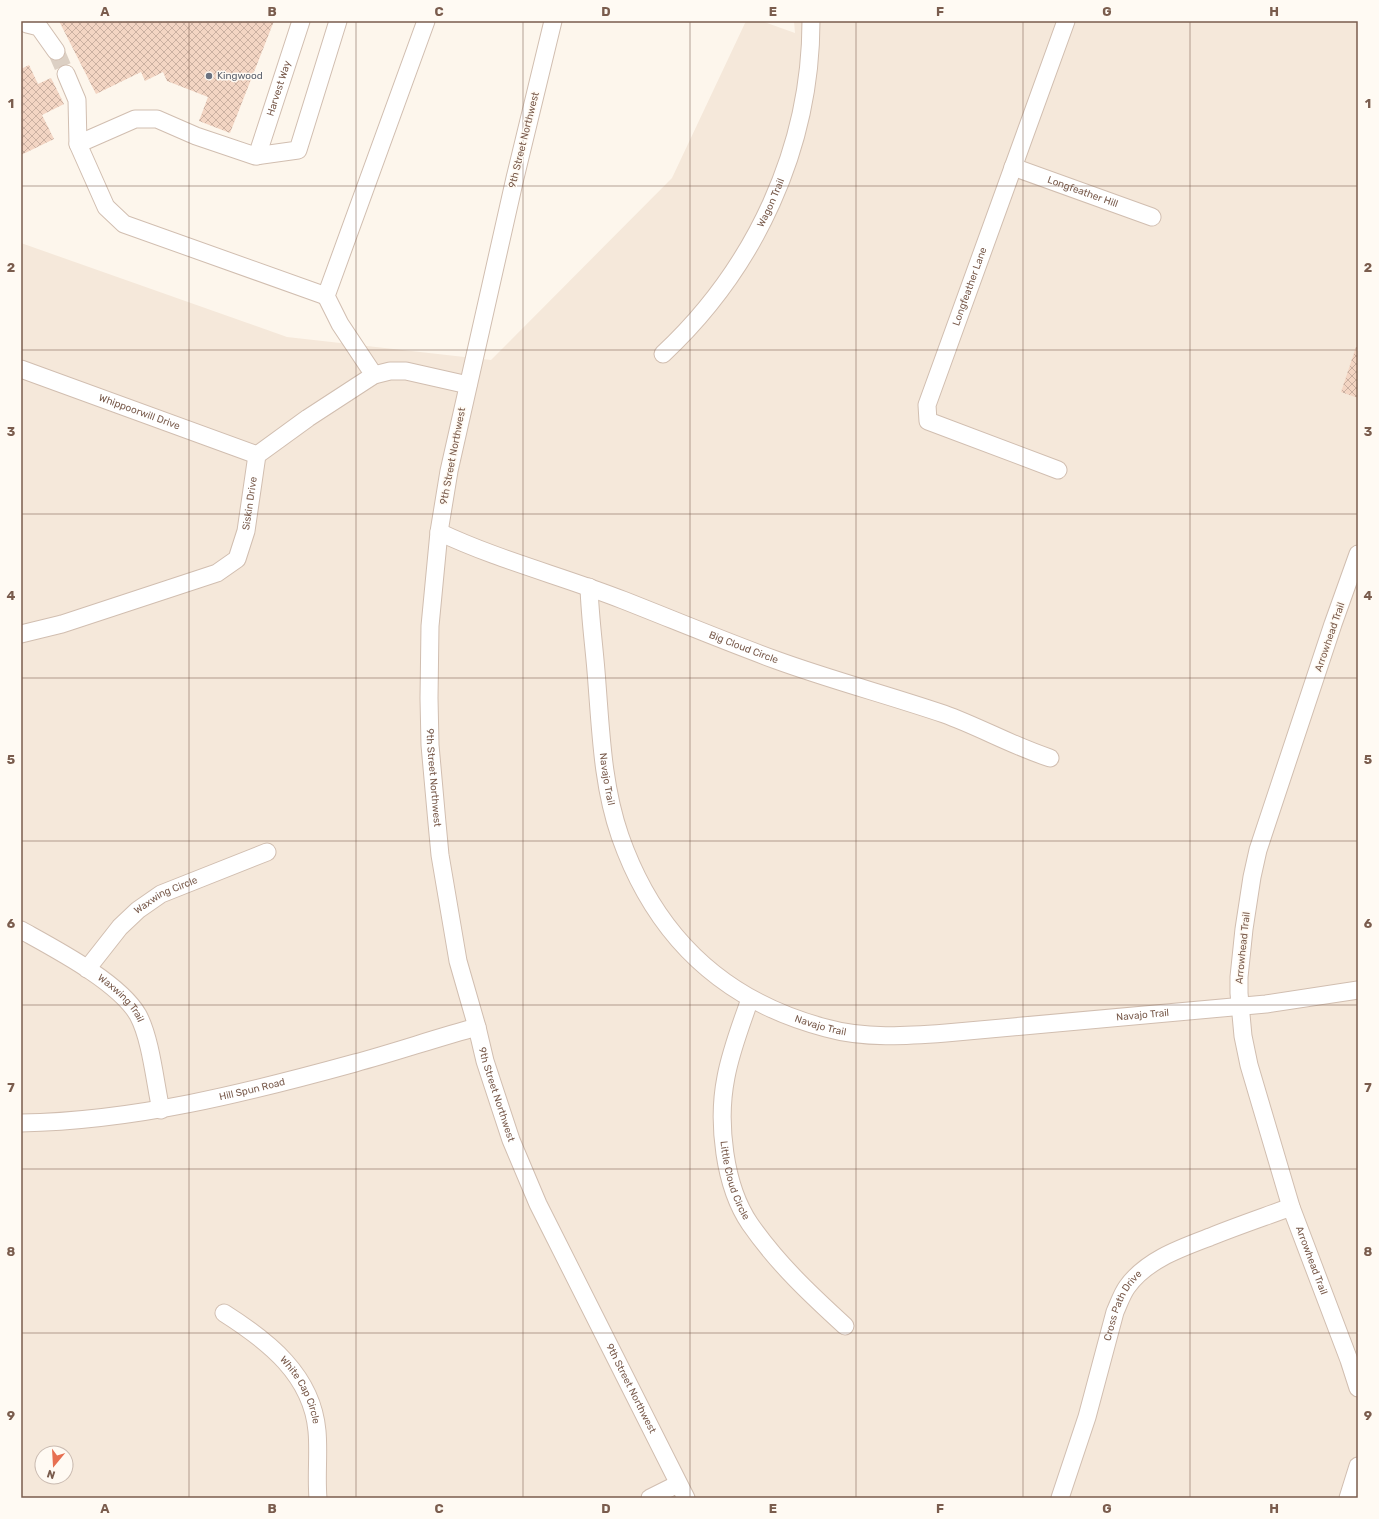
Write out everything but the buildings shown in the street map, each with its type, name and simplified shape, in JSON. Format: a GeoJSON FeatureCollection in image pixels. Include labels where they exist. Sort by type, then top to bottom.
{"type":"FeatureCollection","features":[{"type":"Feature","properties":{"kind":"street"},"geometry":{"type":"LineString","coordinates":[[23,21],[27,24],[39,27],[56,51]]}},
{"type":"Feature","properties":{"kind":"street","name":"Harvest Way"},"geometry":{"type":"LineString","coordinates":[[257,156],[301,21]]}},
{"type":"Feature","properties":{"kind":"street"},"geometry":{"type":"LineString","coordinates":[[78,144],[135,119],[157,119],[196,136],[257,156],[298,150],[338,21]]}},
{"type":"Feature","properties":{"kind":"street"},"geometry":{"type":"LineString","coordinates":[[326,296],[426,21]]}},
{"type":"Feature","properties":{"kind":"street"},"geometry":{"type":"LineString","coordinates":[[541,21],[545,54]]}},
{"type":"Feature","properties":{"kind":"street","name":"9th Street Northwest"},"geometry":{"type":"LineString","coordinates":[[553,21],[514,178],[449,471],[439,532],[430,626],[430,745],[440,856],[457,953],[497,1102],[538,1204],[682,1491]]}},
{"type":"Feature","properties":{"kind":"street","name":"Wagon Trail"},"geometry":{"type":"LineString","coordinates":[[663,354],[681,338],[725,285],[768,213],[789,160],[802,111],[810,62],[812,21]]}},
{"type":"Feature","properties":{"kind":"street","name":"Longfeather Lane"},"geometry":{"type":"LineString","coordinates":[[1058,470],[928,421],[927,404],[1066,21]]}},
{"type":"Feature","properties":{"kind":"street"},"geometry":{"type":"LineString","coordinates":[[66,74],[77,100],[78,144],[106,207],[124,224],[326,296],[340,324],[374,375]]}},
{"type":"Feature","properties":{"kind":"street","name":"Longfeather Hill"},"geometry":{"type":"LineString","coordinates":[[1013,167],[1152,218]]}},
{"type":"Feature","properties":{"kind":"street","name":"Whippoorwill Drive"},"geometry":{"type":"LineString","coordinates":[[21,369],[257,455]]}},
{"type":"Feature","properties":{"kind":"street"},"geometry":{"type":"LineString","coordinates":[[257,455],[308,418],[374,375],[390,371],[406,371],[468,385]]}},
{"type":"Feature","properties":{"kind":"street","name":"Siskin Drive"},"geometry":{"type":"LineString","coordinates":[[21,634],[62,624],[217,573],[237,559],[246,532],[257,455]]}},
{"type":"Feature","properties":{"kind":"street","name":"Big Cloud Circle"},"geometry":{"type":"LineString","coordinates":[[439,532],[470,546],[589,587],[693,629],[776,660],[945,714],[1050,758]]}},
{"type":"Feature","properties":{"kind":"street","name":"Arrowhead Trail"},"geometry":{"type":"LineString","coordinates":[[1358,554],[1258,850],[1252,877],[1243,936],[1239,978],[1243,1036],[1248,1065],[1291,1207],[1349,1360],[1358,1388]]}},
{"type":"Feature","properties":{"kind":"street","name":"Navajo Trail"},"geometry":{"type":"LineString","coordinates":[[589,587],[590,622],[594,649],[599,725],[603,758],[612,804],[620,834],[629,859],[639,881],[656,911],[674,934],[704,966],[750,999],[783,1014],[826,1029],[870,1035],[897,1036],[946,1033],[1241,1006],[1304,999],[1358,990]]}},
{"type":"Feature","properties":{"kind":"street","name":"Waxwing Circle"},"geometry":{"type":"LineString","coordinates":[[87,969],[120,927],[138,910],[161,894],[267,852]]}},
{"type":"Feature","properties":{"kind":"street","name":"Waxwing Trail"},"geometry":{"type":"LineString","coordinates":[[21,930],[87,969],[125,998],[138,1016],[146,1036],[161,1110]]}},
{"type":"Feature","properties":{"kind":"street","name":"Little Cloud Circle"},"geometry":{"type":"LineString","coordinates":[[750,999],[735,1042],[724,1092],[723,1112],[726,1162],[733,1191],[750,1223],[778,1261],[845,1326]]}},
{"type":"Feature","properties":{"kind":"street","name":"Hill Spun Road"},"geometry":{"type":"LineString","coordinates":[[21,1123],[92,1119],[161,1110],[251,1090],[356,1063],[477,1027]]}},
{"type":"Feature","properties":{"kind":"street","name":"Cross Path Drive"},"geometry":{"type":"LineString","coordinates":[[1060,1498],[1087,1417],[1115,1312],[1122,1295],[1128,1286],[1144,1270],[1160,1258],[1181,1248],[1291,1207]]}},
{"type":"Feature","properties":{"kind":"street","name":"White Cap Circle"},"geometry":{"type":"LineString","coordinates":[[224,1313],[267,1343],[298,1376],[305,1389],[312,1405],[317,1431],[316,1483],[318,1498]]}},
{"type":"Feature","properties":{"kind":"street"},"geometry":{"type":"LineString","coordinates":[[1348,1498],[1358,1466]]}},
{"type":"Feature","properties":{"kind":"street"},"geometry":{"type":"LineString","coordinates":[[650,1498],[682,1491]]}},
{"type":"Feature","properties":{"kind":"shaded area"},"geometry":{"type":"Polygon","coordinates":[[[746,21],[761,21],[795,33],[794,21],[1358,21],[1358,1498],[21,1498],[21,243],[287,337],[491,360],[672,178],[746,21]]]}},
{"type":"Feature","properties":{"kind":"tunnel"},"geometry":{"type":"LineString","coordinates":[[56,51],[66,74]]}},
{"type":"Feature","properties":{"kind":"place","name":"Kingwood"},"geometry":{"type":"Point","coordinates":[209,76]}}]}
